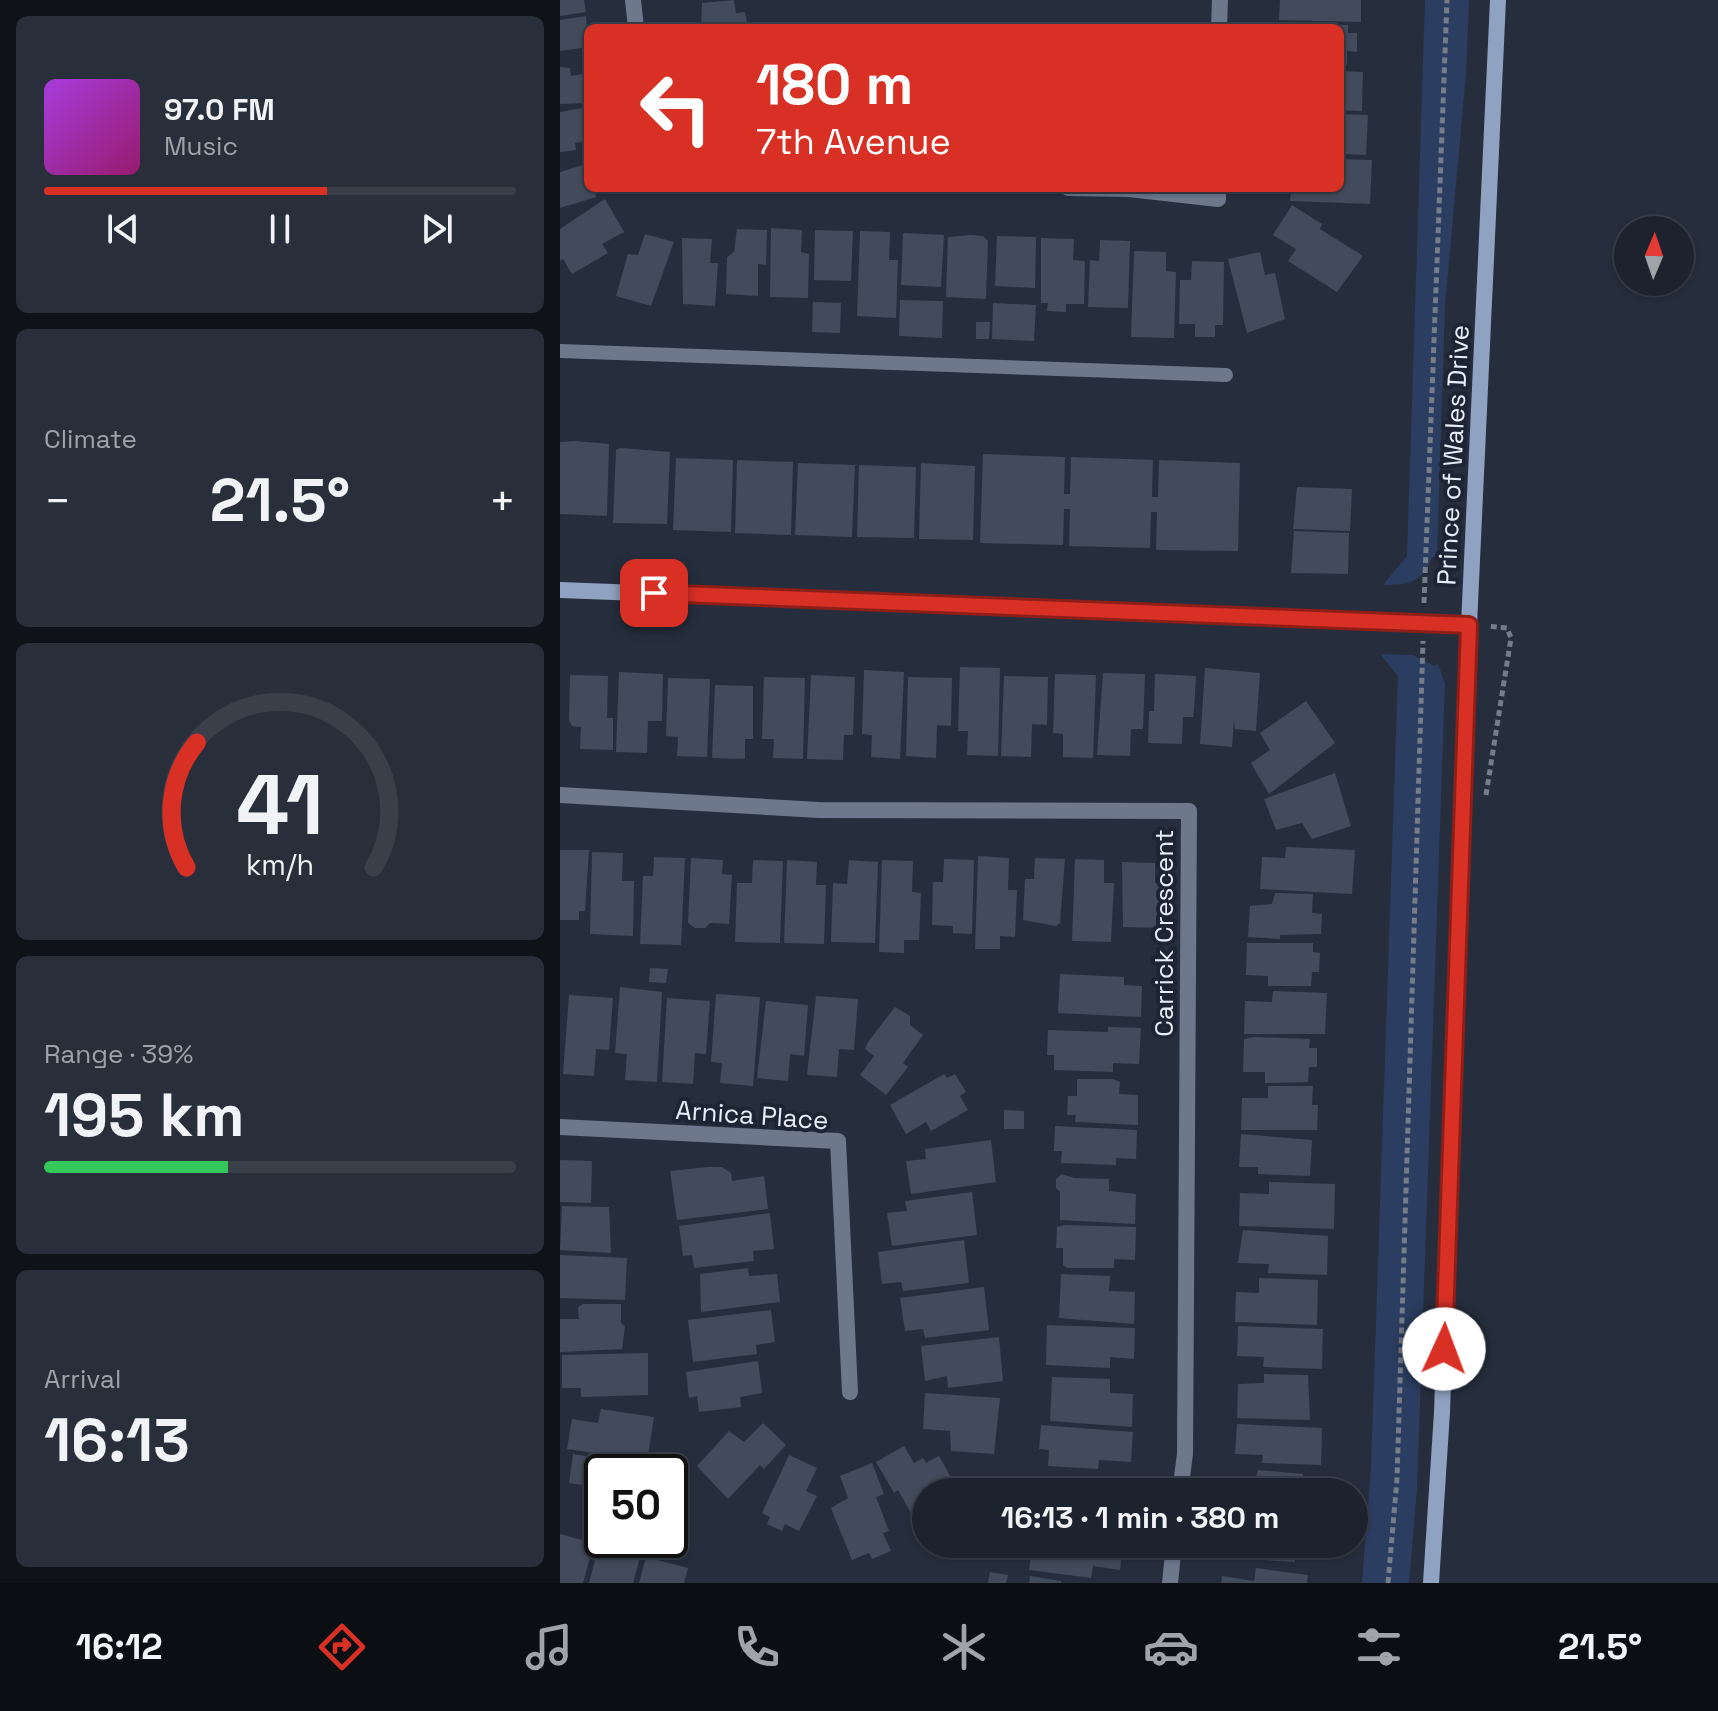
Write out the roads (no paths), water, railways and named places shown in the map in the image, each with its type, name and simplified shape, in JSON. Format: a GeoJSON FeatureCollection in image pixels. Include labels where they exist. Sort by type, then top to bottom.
{"type":"FeatureCollection","features":[{"type":"Feature","properties":{"kind":"main road","name":"Prince of Wales Drive"},"geometry":{"type":"LineString","coordinates":[[1431,1583],[1442,1412],[1469,625],[1498,0]]}},
{"type":"Feature","properties":{"kind":"main road"},"geometry":{"type":"LineString","coordinates":[[560,590],[1469,625]]}},
{"type":"Feature","properties":{"kind":"street"},"geometry":{"type":"LineString","coordinates":[[633,0],[636,24]]}},
{"type":"Feature","properties":{"kind":"street"},"geometry":{"type":"LineString","coordinates":[[1219,24],[1220,0]]}},
{"type":"Feature","properties":{"kind":"street"},"geometry":{"type":"LineString","coordinates":[[1156,192],[1218,199],[1218,192]]}},
{"type":"Feature","properties":{"kind":"street","name":"Carrick Crescent"},"geometry":{"type":"LineString","coordinates":[[560,795],[819,810],[1189,811],[1185,1454],[1182,1478]]}},
{"type":"Feature","properties":{"kind":"street","name":"Arnica Place"},"geometry":{"type":"LineString","coordinates":[[560,1127],[838,1141],[850,1392]]}},
{"type":"Feature","properties":{"kind":"street"},"geometry":{"type":"LineString","coordinates":[[1170,1583],[1173,1558]]}},
{"type":"Feature","properties":{"kind":"lane"},"geometry":{"type":"LineString","coordinates":[[560,351],[1226,375]]}}]}
